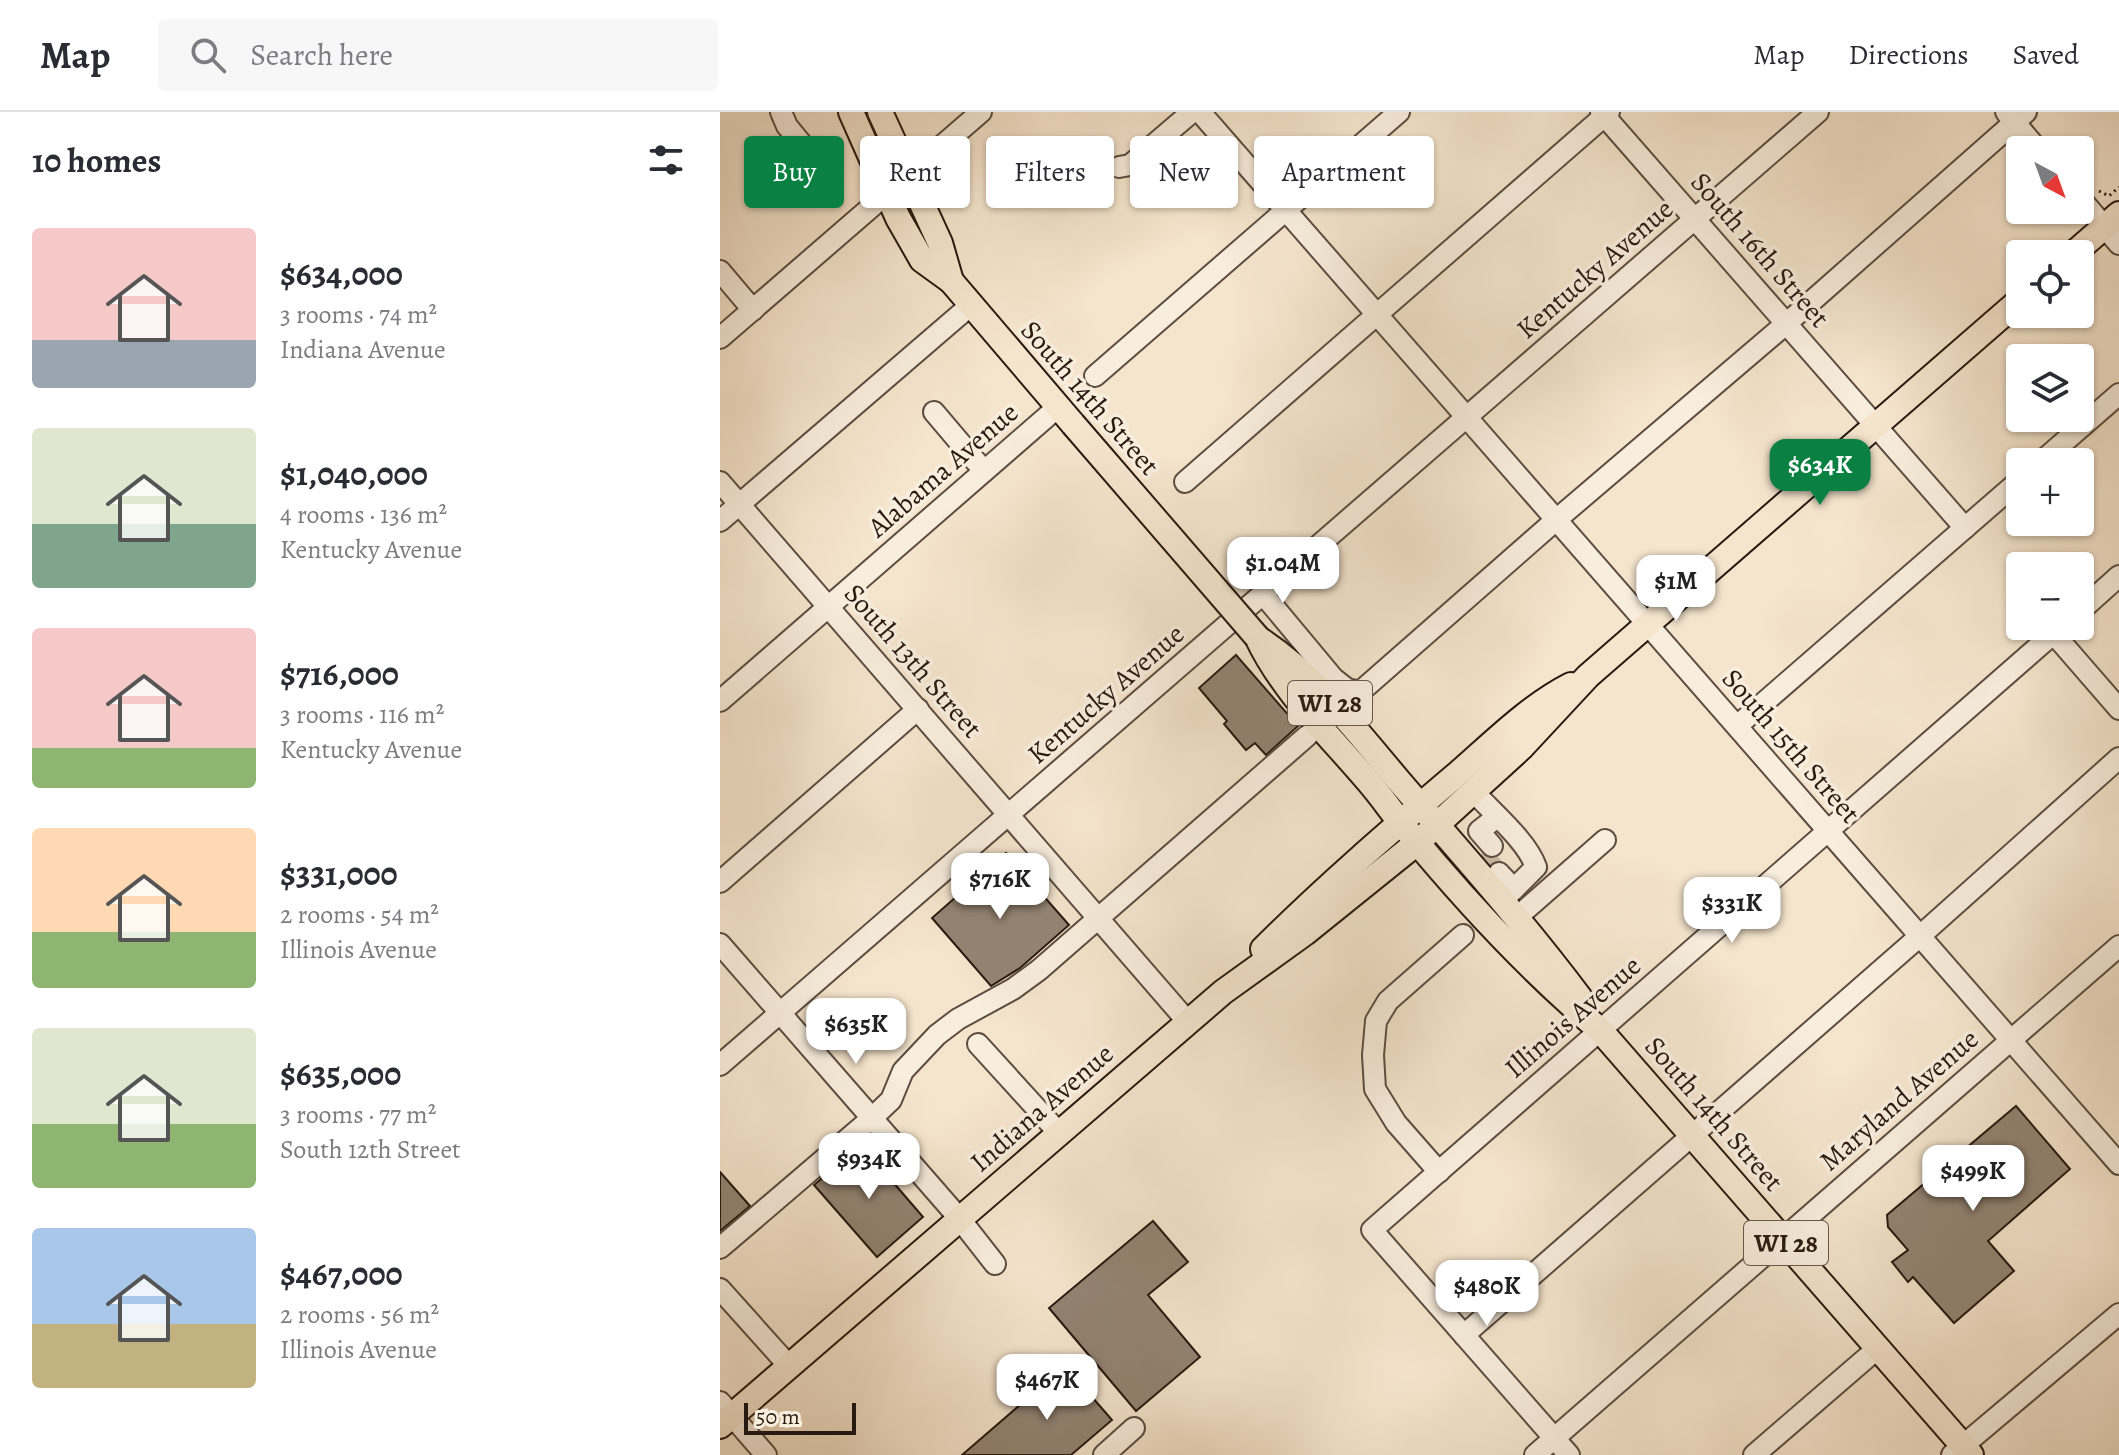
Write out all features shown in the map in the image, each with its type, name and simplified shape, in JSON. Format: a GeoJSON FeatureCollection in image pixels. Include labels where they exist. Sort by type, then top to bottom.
{"type":"FeatureCollection","features":[{"type":"Feature","properties":{"kind":"main road","name":"WI 28"},"geometry":{"type":"LineString","coordinates":[[851,112],[862,136]]}},
{"type":"Feature","properties":{"kind":"main road","name":"WI 28"},"geometry":{"type":"LineString","coordinates":[[880,112],[892,136]]}},
{"type":"Feature","properties":{"kind":"main road","name":"South 14th Street"},"geometry":{"type":"LineString","coordinates":[[894,208],[922,260],[951,281],[1257,637],[1292,663],[1354,728],[1387,785],[1400,822],[1546,983],[1600,1030],[1878,1348],[1962,1452]]}},
{"type":"Feature","properties":{"kind":"main road","name":"WI 28"},"geometry":{"type":"LineString","coordinates":[[925,208],[940,243],[951,281]]}},
{"type":"Feature","properties":{"kind":"main road"},"geometry":{"type":"LineString","coordinates":[[2094,241],[2114,228]]}},
{"type":"Feature","properties":{"kind":"main road","name":"Indiana Avenue"},"geometry":{"type":"LineString","coordinates":[[724,1415],[789,1366],[1223,992],[1305,933],[1418,842],[1521,748],[1588,676],[2006,312]]}},
{"type":"Feature","properties":{"kind":"main road","name":"Indiana Avenue"},"geometry":{"type":"LineString","coordinates":[[1223,992],[1296,916],[1400,822],[1538,705],[1588,676]]}},
{"type":"Feature","properties":{"kind":"main road","name":"South 14th Street"},"geometry":{"type":"LineString","coordinates":[[1387,785],[1420,806],[1437,825],[1510,888],[1600,1030]]}},
{"type":"Feature","properties":{"kind":"street"},"geometry":{"type":"LineString","coordinates":[[781,112],[795,136]]}},
{"type":"Feature","properties":{"kind":"street"},"geometry":{"type":"LineString","coordinates":[[1119,167],[1130,165],[1192,112]]}},
{"type":"Feature","properties":{"kind":"street","name":"South 15th Street"},"geometry":{"type":"LineString","coordinates":[[1200,112],[2011,1040],[2115,1151]]}},
{"type":"Feature","properties":{"kind":"street"},"geometry":{"type":"LineString","coordinates":[[1095,376],[1399,112]]}},
{"type":"Feature","properties":{"kind":"street","name":"Kentucky Avenue"},"geometry":{"type":"LineString","coordinates":[[720,1065],[1818,112]]}},
{"type":"Feature","properties":{"kind":"street"},"geometry":{"type":"LineString","coordinates":[[1185,482],[1605,113]]}},
{"type":"Feature","properties":{"kind":"street","name":"South 16th Street"},"geometry":{"type":"LineString","coordinates":[[1605,113],[1965,528]]}},
{"type":"Feature","properties":{"kind":"street"},"geometry":{"type":"LineString","coordinates":[[954,136],[978,115]]}},
{"type":"Feature","properties":{"kind":"street"},"geometry":{"type":"LineString","coordinates":[[1263,594],[1333,678],[1347,689],[1360,692],[1787,323],[2015,115],[2029,136]]}},
{"type":"Feature","properties":{"kind":"street"},"geometry":{"type":"LineString","coordinates":[[2094,201],[2114,228]]}},
{"type":"Feature","properties":{"kind":"street"},"geometry":{"type":"LineString","coordinates":[[720,338],[871,208]]}},
{"type":"Feature","properties":{"kind":"street"},"geometry":{"type":"LineString","coordinates":[[720,271],[753,310]]}},
{"type":"Feature","properties":{"kind":"street"},"geometry":{"type":"LineString","coordinates":[[720,521],[971,305]]}},
{"type":"Feature","properties":{"kind":"street"},"geometry":{"type":"LineString","coordinates":[[2057,448],[2119,394]]}},
{"type":"Feature","properties":{"kind":"street"},"geometry":{"type":"LineString","coordinates":[[934,412],[984,471]]}},
{"type":"Feature","properties":{"kind":"street","name":"Alabama Avenue"},"geometry":{"type":"LineString","coordinates":[[720,701],[984,471],[1065,416]]}},
{"type":"Feature","properties":{"kind":"street","name":"South 13th Street"},"geometry":{"type":"LineString","coordinates":[[720,482],[1188,1022]]}},
{"type":"Feature","properties":{"kind":"street"},"geometry":{"type":"LineString","coordinates":[[1737,726],[2006,492]]}},
{"type":"Feature","properties":{"kind":"street"},"geometry":{"type":"LineString","coordinates":[[2094,598],[2119,576]]}},
{"type":"Feature","properties":{"kind":"street","name":"Illinois Avenue"},"geometry":{"type":"LineString","coordinates":[[1464,1335],[1372,1230],[2047,640]]}},
{"type":"Feature","properties":{"kind":"street"},"geometry":{"type":"LineString","coordinates":[[2066,640],[2119,709]]}},
{"type":"Feature","properties":{"kind":"street"},"geometry":{"type":"LineString","coordinates":[[720,882],[918,709]]}},
{"type":"Feature","properties":{"kind":"street"},"geometry":{"type":"LineString","coordinates":[[720,1248],[891,1100],[903,1071],[937,1035],[958,1019],[1013,989],[1099,919],[1307,736]]}},
{"type":"Feature","properties":{"kind":"street"},"geometry":{"type":"LineString","coordinates":[[1569,1455],[1464,1335],[2119,758]]}},
{"type":"Feature","properties":{"kind":"street"},"geometry":{"type":"LineString","coordinates":[[1474,792],[1533,859],[1536,867],[1510,888]]}},
{"type":"Feature","properties":{"kind":"street"},"geometry":{"type":"LineString","coordinates":[[1485,844],[1497,817]]}},
{"type":"Feature","properties":{"kind":"street"},"geometry":{"type":"LineString","coordinates":[[1510,888],[1605,840]]}},
{"type":"Feature","properties":{"kind":"street"},"geometry":{"type":"LineString","coordinates":[[1439,1172],[1396,1123],[1375,1089],[1373,1055],[1376,1021],[1388,1001],[1463,935]]}},
{"type":"Feature","properties":{"kind":"street"},"geometry":{"type":"LineString","coordinates":[[720,944],[959,1218],[995,1264]]}},
{"type":"Feature","properties":{"kind":"street","name":"Maryland Avenue"},"geometry":{"type":"LineString","coordinates":[[1535,1455],[2119,946]]}},
{"type":"Feature","properties":{"kind":"street"},"geometry":{"type":"LineString","coordinates":[[978,1044],[1059,1133]]}},
{"type":"Feature","properties":{"kind":"street"},"geometry":{"type":"LineString","coordinates":[[720,1289],[789,1366]]}},
{"type":"Feature","properties":{"kind":"street"},"geometry":{"type":"LineString","coordinates":[[1962,1452],[2119,1314]]}},
{"type":"Feature","properties":{"kind":"street"},"geometry":{"type":"LineString","coordinates":[[1754,1455],[1878,1348]]}},
{"type":"Feature","properties":{"kind":"street"},"geometry":{"type":"LineString","coordinates":[[724,1415],[766,1455]]}},
{"type":"Feature","properties":{"kind":"street"},"geometry":{"type":"LineString","coordinates":[[1104,1455],[1134,1428]]}},
{"type":"Feature","properties":{"kind":"path"},"geometry":{"type":"LineString","coordinates":[[2094,194],[2109,196],[2119,187]]}},
{"type":"Feature","properties":{"kind":"building"},"geometry":{"type":"Polygon","coordinates":[[[1236,655],[1298,726],[1266,755],[1255,743],[1246,750],[1199,688],[1236,655]]]}},
{"type":"Feature","properties":{"kind":"building"},"geometry":{"type":"Polygon","coordinates":[[[1006,853],[1069,925],[1020,968],[991,986],[932,918],[1006,853]]]}},
{"type":"Feature","properties":{"kind":"building"},"geometry":{"type":"Polygon","coordinates":[[[2016,1106],[2070,1169],[1988,1241],[2014,1271],[1954,1323],[1913,1277],[1908,1282],[1892,1262],[1908,1250],[1888,1227],[1887,1215],[2016,1106]]]}},
{"type":"Feature","properties":{"kind":"building"},"geometry":{"type":"Polygon","coordinates":[[[861,1145],[923,1217],[877,1257],[814,1185],[861,1145]]]}},
{"type":"Feature","properties":{"kind":"building"},"geometry":{"type":"Polygon","coordinates":[[[720,1172],[750,1206],[720,1231],[720,1172]]]}},
{"type":"Feature","properties":{"kind":"building"},"geometry":{"type":"Polygon","coordinates":[[[1153,1221],[1188,1262],[1148,1295],[1200,1357],[1136,1411],[1049,1308],[1153,1221]]]}},
{"type":"Feature","properties":{"kind":"building"},"geometry":{"type":"Polygon","coordinates":[[[1065,1366],[1112,1420],[1071,1455],[962,1455],[1065,1366]]]}},
{"type":"Feature","properties":{"kind":"tunnel"},"geometry":{"type":"LineString","coordinates":[[1482,854],[1499,873]]}}]}
